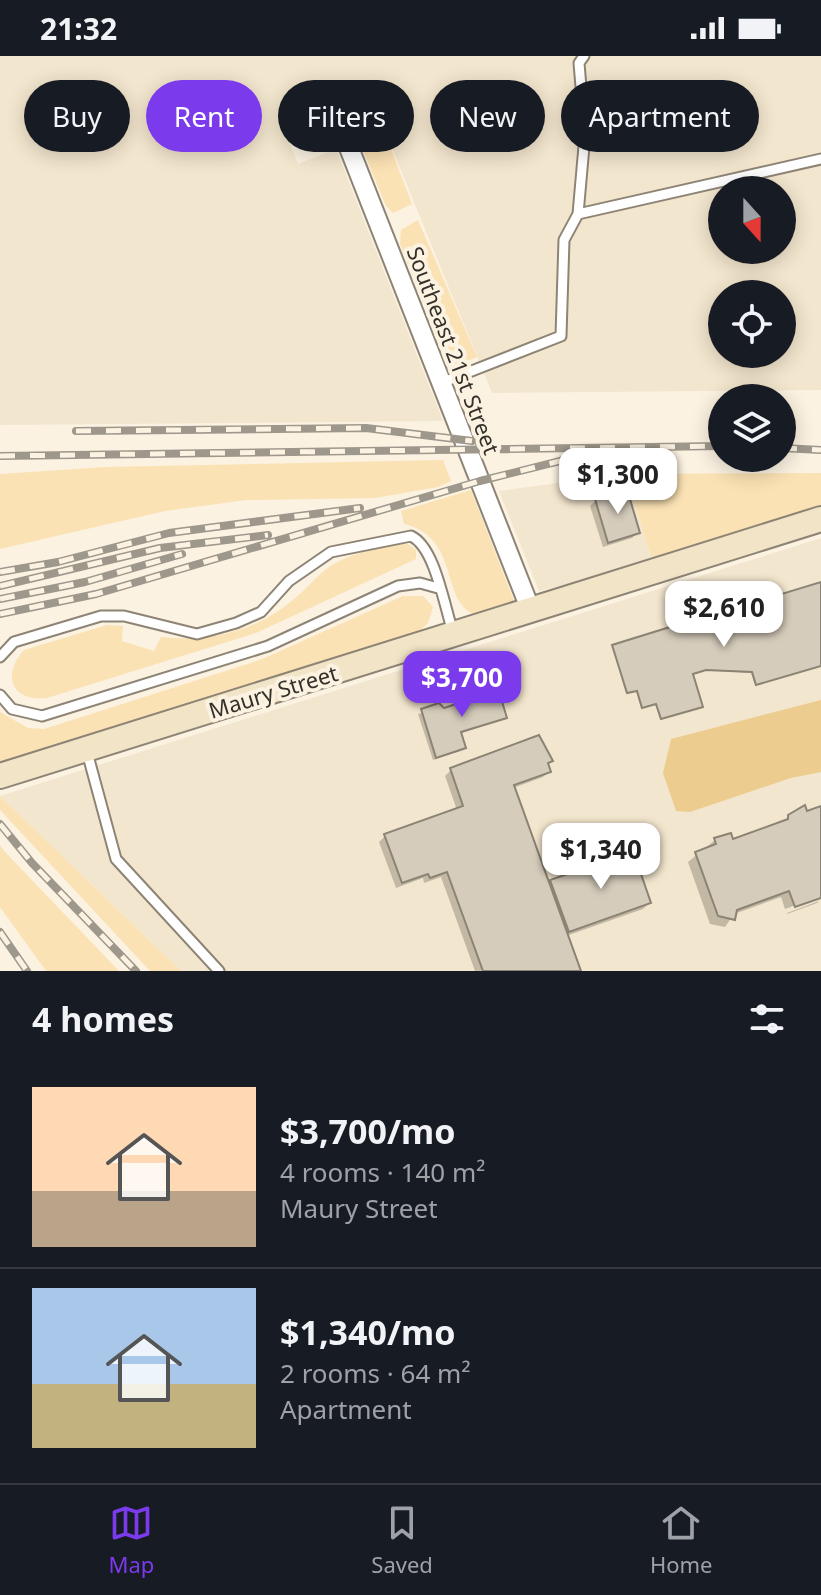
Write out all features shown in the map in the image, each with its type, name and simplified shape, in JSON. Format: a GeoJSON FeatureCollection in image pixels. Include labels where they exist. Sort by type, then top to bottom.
{"type":"FeatureCollection","features":[{"type":"Feature","properties":{"kind":"main road","name":"Maury Street"},"geometry":{"type":"LineString","coordinates":[[0,776],[821,519]]}},
{"type":"Feature","properties":{"kind":"street","name":"Southeast 21st Street"},"geometry":{"type":"LineString","coordinates":[[351,152],[531,611]]}},
{"type":"Feature","properties":{"kind":"lane"},"geometry":{"type":"LineString","coordinates":[[441,383],[561,336],[564,240],[578,214],[585,135],[579,63],[584,56]]}},
{"type":"Feature","properties":{"kind":"lane"},"geometry":{"type":"LineString","coordinates":[[578,214],[821,159]]}},
{"type":"Feature","properties":{"kind":"lane"},"geometry":{"type":"LineString","coordinates":[[0,657],[14,642],[101,616],[124,616],[197,634],[236,623],[261,612],[289,581],[331,552],[389,537],[411,536],[421,541],[434,565],[438,588],[454,635]]}},
{"type":"Feature","properties":{"kind":"lane"},"geometry":{"type":"LineString","coordinates":[[0,695],[12,709],[42,716],[268,646],[398,586],[420,583],[438,588]]}},
{"type":"Feature","properties":{"kind":"lane"},"geometry":{"type":"LineString","coordinates":[[86,749],[116,859],[219,971]]}},
{"type":"Feature","properties":{"kind":"shaded area"},"geometry":{"type":"Polygon","coordinates":[[[0,56],[821,56],[821,390],[796,390],[796,384],[708,384],[708,391],[492,393],[394,152],[414,152],[414,80],[278,80],[278,152],[293,152],[298,164],[328,152],[337,152],[443,421],[0,425],[0,56]]]}},
{"type":"Feature","properties":{"kind":"shaded area"},"geometry":{"type":"Polygon","coordinates":[[[364,152],[392,152],[412,204],[393,213],[386,206],[364,152]]]}},
{"type":"Feature","properties":{"kind":"shaded area"},"geometry":{"type":"Polygon","coordinates":[[[418,220],[477,357],[449,369],[400,244],[401,230],[418,220]]]}},
{"type":"Feature","properties":{"kind":"shaded area"},"geometry":{"type":"Polygon","coordinates":[[[443,460],[451,481],[438,487],[375,498],[246,500],[165,511],[0,549],[0,474],[106,467],[443,460]]]}},
{"type":"Feature","properties":{"kind":"shaded area"},"geometry":{"type":"Polygon","coordinates":[[[821,473],[821,508],[653,562],[625,474],[821,473]]]}},
{"type":"Feature","properties":{"kind":"shaded area"},"geometry":{"type":"Polygon","coordinates":[[[625,474],[653,562],[539,591],[499,491],[625,474]]]}},
{"type":"Feature","properties":{"kind":"shaded area"},"geometry":{"type":"Polygon","coordinates":[[[471,490],[514,601],[476,615],[465,608],[457,597],[434,542],[422,531],[404,524],[401,511],[471,490]]]}},
{"type":"Feature","properties":{"kind":"shaded area"},"geometry":{"type":"Polygon","coordinates":[[[821,538],[821,971],[181,971],[0,796],[821,538]]]}},
{"type":"Feature","properties":{"kind":"shaded area"},"geometry":{"type":"Polygon","coordinates":[[[393,544],[408,544],[416,550],[416,559],[256,633],[47,698],[25,696],[14,685],[13,669],[24,650],[107,625],[123,626],[122,641],[154,651],[161,637],[197,638],[231,632],[278,611],[337,563],[393,544]]]}},
{"type":"Feature","properties":{"kind":"shaded area"},"geometry":{"type":"Polygon","coordinates":[[[403,596],[423,596],[433,607],[428,623],[414,636],[0,763],[0,712],[28,728],[44,729],[260,660],[403,596]]]}},
{"type":"Feature","properties":{"kind":"shaded area"},"geometry":{"type":"Polygon","coordinates":[[[821,700],[821,772],[791,778],[690,812],[676,811],[663,773],[671,739],[821,700]]]}},
{"type":"Feature","properties":{"kind":"shaded area"},"geometry":{"type":"Polygon","coordinates":[[[0,796],[181,971],[150,971],[0,810],[0,796]]]}},
{"type":"Feature","properties":{"kind":"shaded area"},"geometry":{"type":"Polygon","coordinates":[[[0,845],[119,971],[46,971],[0,907],[0,845]]]}},
{"type":"Feature","properties":{"kind":"building"},"geometry":{"type":"Polygon","coordinates":[[[627,489],[640,533],[608,543],[595,499],[627,489]]]}},
{"type":"Feature","properties":{"kind":"building"},"geometry":{"type":"Polygon","coordinates":[[[821,582],[821,666],[756,685],[752,672],[706,670],[693,674],[703,707],[661,719],[656,704],[642,708],[637,691],[627,693],[612,645],[699,618],[696,609],[726,608],[726,611],[821,582]]]}},
{"type":"Feature","properties":{"kind":"building"},"geometry":{"type":"Polygon","coordinates":[[[496,682],[499,689],[494,691],[495,696],[500,695],[507,718],[461,732],[466,748],[436,758],[421,709],[439,703],[444,708],[453,705],[457,702],[455,693],[458,691],[461,691],[465,701],[475,698],[472,690],[496,682]]]}},
{"type":"Feature","properties":{"kind":"building"},"geometry":{"type":"Polygon","coordinates":[[[539,735],[553,761],[548,763],[551,772],[514,785],[581,971],[483,971],[447,872],[430,878],[428,874],[402,883],[384,834],[463,806],[450,768],[539,735]]]}},
{"type":"Feature","properties":{"kind":"building"},"geometry":{"type":"Polygon","coordinates":[[[805,805],[807,811],[821,806],[821,898],[795,907],[789,891],[737,910],[735,920],[718,916],[695,852],[716,844],[714,838],[731,833],[733,839],[788,819],[788,815],[805,805]]]}},
{"type":"Feature","properties":{"kind":"building"},"geometry":{"type":"Polygon","coordinates":[[[633,851],[651,903],[569,932],[550,880],[633,851]]]}},
{"type":"Feature","properties":{"kind":"railway"},"geometry":{"type":"LineString","coordinates":[[76,431],[366,428],[472,441]]}},
{"type":"Feature","properties":{"kind":"railway"},"geometry":{"type":"LineString","coordinates":[[0,456],[708,446]]}},
{"type":"Feature","properties":{"kind":"railway"},"geometry":{"type":"LineString","coordinates":[[796,449],[821,450]]}},
{"type":"Feature","properties":{"kind":"railway"},"geometry":{"type":"LineString","coordinates":[[0,614],[96,594],[480,481],[580,456]]}},
{"type":"Feature","properties":{"kind":"railway"},"geometry":{"type":"LineString","coordinates":[[0,572],[58,562],[169,533],[360,508]]}},
{"type":"Feature","properties":{"kind":"railway"},"geometry":{"type":"LineString","coordinates":[[0,586],[160,548],[268,535]]}},
{"type":"Feature","properties":{"kind":"railway"},"geometry":{"type":"LineString","coordinates":[[0,599],[85,582],[182,554]]}},
{"type":"Feature","properties":{"kind":"railway"},"geometry":{"type":"LineString","coordinates":[[0,824],[32,863],[136,971]]}},
{"type":"Feature","properties":{"kind":"railway"},"geometry":{"type":"LineString","coordinates":[[0,932],[27,971]]}}]}
